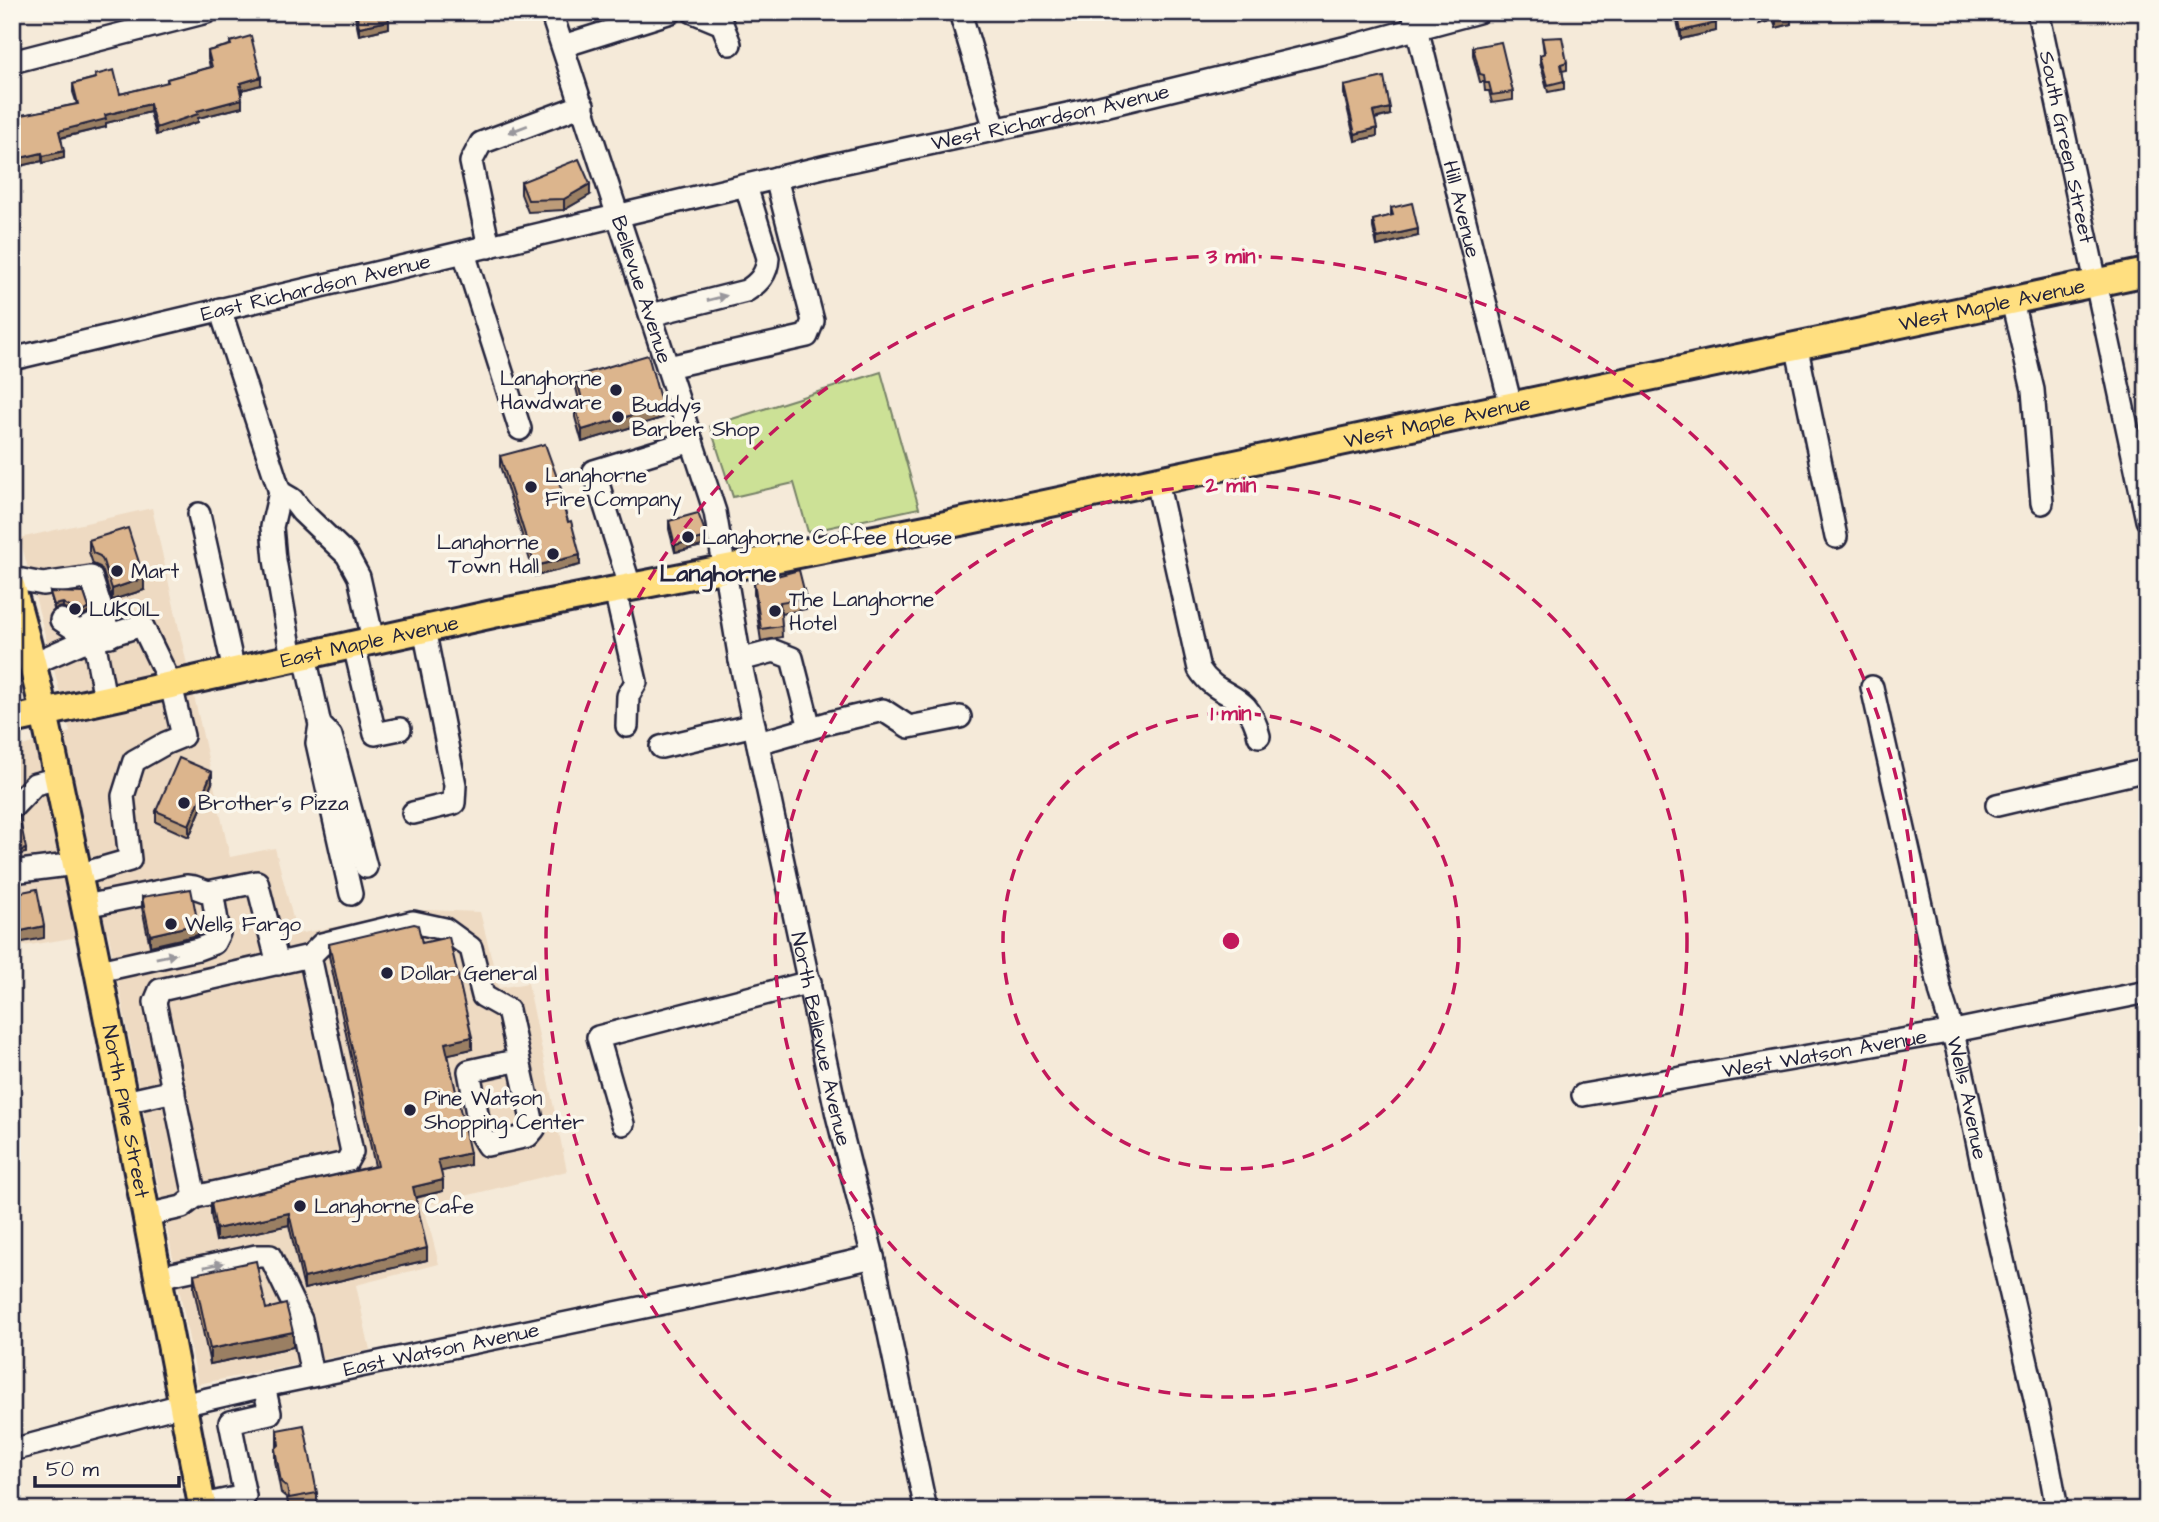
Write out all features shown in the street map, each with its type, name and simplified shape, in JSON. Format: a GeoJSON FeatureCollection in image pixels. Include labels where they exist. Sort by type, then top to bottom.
{"type":"FeatureCollection","features":[{"type":"Feature","properties":{"kind":"main road","name":"West Maple Avenue"},"geometry":{"type":"LineString","coordinates":[[726,567],[941,526],[2147,272]]}},
{"type":"Feature","properties":{"kind":"main road","name":"East Maple Avenue"},"geometry":{"type":"LineString","coordinates":[[12,720],[424,629],[726,567]]}},
{"type":"Feature","properties":{"kind":"main road","name":"North Pine Street"},"geometry":{"type":"LineString","coordinates":[[12,588],[34,663],[99,971],[202,1507]]}},
{"type":"Feature","properties":{"kind":"street"},"geometry":{"type":"LineString","coordinates":[[12,62],[177,16],[206,12]]}},
{"type":"Feature","properties":{"kind":"street","name":"Bellevue Avenue"},"geometry":{"type":"LineString","coordinates":[[551,12],[715,512],[726,567]]}},
{"type":"Feature","properties":{"kind":"street"},"geometry":{"type":"LineString","coordinates":[[563,46],[671,12]]}},
{"type":"Feature","properties":{"kind":"street"},"geometry":{"type":"LineString","coordinates":[[693,12],[722,24],[730,44]]}},
{"type":"Feature","properties":{"kind":"street"},"geometry":{"type":"LineString","coordinates":[[960,12],[995,129]]}},
{"type":"Feature","properties":{"kind":"street","name":"West Richardson Avenue"},"geometry":{"type":"LineString","coordinates":[[618,215],[1100,107],[1414,21],[1478,12]]}},
{"type":"Feature","properties":{"kind":"street","name":"South Green Street"},"geometry":{"type":"LineString","coordinates":[[2038,12],[2147,520]]}},
{"type":"Feature","properties":{"kind":"street","name":"Hill Avenue"},"geometry":{"type":"LineString","coordinates":[[1414,21],[1511,406]]}},
{"type":"Feature","properties":{"kind":"street"},"geometry":{"type":"LineString","coordinates":[[489,247],[471,162],[481,143],[583,106]]}},
{"type":"Feature","properties":{"kind":"street"},"geometry":{"type":"LineString","coordinates":[[668,367],[807,336],[813,321],[776,178]]}},
{"type":"Feature","properties":{"kind":"street"},"geometry":{"type":"LineString","coordinates":[[651,315],[746,291],[757,284],[767,267],[768,258],[746,186]]}},
{"type":"Feature","properties":{"kind":"street","name":"East Richardson Avenue"},"geometry":{"type":"LineString","coordinates":[[12,359],[618,215]]}},
{"type":"Feature","properties":{"kind":"street"},"geometry":{"type":"LineString","coordinates":[[464,253],[520,429]]}},
{"type":"Feature","properties":{"kind":"street"},"geometry":{"type":"LineString","coordinates":[[2012,301],[2033,390],[2042,503]]}},
{"type":"Feature","properties":{"kind":"street"},"geometry":{"type":"LineString","coordinates":[[220,309],[280,492],[272,527],[275,559],[299,657],[320,725],[317,743],[351,894]]}},
{"type":"Feature","properties":{"kind":"street"},"geometry":{"type":"LineString","coordinates":[[1796,344],[1836,537]]}},
{"type":"Feature","properties":{"kind":"street"},"geometry":{"type":"LineString","coordinates":[[627,726],[628,696],[636,682],[623,588],[594,471],[692,441]]}},
{"type":"Feature","properties":{"kind":"street"},"geometry":{"type":"LineString","coordinates":[[1157,481],[1199,669],[1205,680],[1246,705],[1255,717],[1259,736]]}},
{"type":"Feature","properties":{"kind":"street"},"geometry":{"type":"LineString","coordinates":[[280,492],[292,499],[347,555],[359,577],[375,734],[400,729]]}},
{"type":"Feature","properties":{"kind":"street"},"geometry":{"type":"LineString","coordinates":[[199,514],[234,671]]}},
{"type":"Feature","properties":{"kind":"street","name":"North Bellevue Avenue"},"geometry":{"type":"LineString","coordinates":[[726,567],[740,660],[837,1115],[873,1258],[926,1510]]}},
{"type":"Feature","properties":{"kind":"street"},"geometry":{"type":"LineString","coordinates":[[12,578],[72,592],[90,577],[85,631],[105,699]]}},
{"type":"Feature","properties":{"kind":"street"},"geometry":{"type":"LineString","coordinates":[[12,872],[77,869],[130,860],[123,796],[134,761],[183,736],[171,685],[142,625],[85,631],[34,663]]}},
{"type":"Feature","properties":{"kind":"street"},"geometry":{"type":"LineString","coordinates":[[412,813],[454,803],[455,785],[424,629]]}},
{"type":"Feature","properties":{"kind":"street"},"geometry":{"type":"LineString","coordinates":[[740,660],[774,651],[792,658],[810,728]]}},
{"type":"Feature","properties":{"kind":"street","name":"Wells Avenue"},"geometry":{"type":"LineString","coordinates":[[1872,687],[1941,993],[1954,1031],[2048,1456],[2057,1510]]}},
{"type":"Feature","properties":{"kind":"street"},"geometry":{"type":"LineString","coordinates":[[661,747],[810,728],[883,710],[909,727],[960,717]]}},
{"type":"Feature","properties":{"kind":"street"},"geometry":{"type":"LineString","coordinates":[[320,725],[331,736],[366,867]]}},
{"type":"Feature","properties":{"kind":"street"},"geometry":{"type":"LineString","coordinates":[[1997,805],[2147,770]]}},
{"type":"Feature","properties":{"kind":"street"},"geometry":{"type":"LineString","coordinates":[[12,808],[35,784],[59,778]]}},
{"type":"Feature","properties":{"kind":"street"},"geometry":{"type":"LineString","coordinates":[[85,906],[186,886],[208,892],[257,882],[278,964]]}},
{"type":"Feature","properties":{"kind":"street"},"geometry":{"type":"LineString","coordinates":[[99,971],[214,943],[219,933],[213,897],[208,892]]}},
{"type":"Feature","properties":{"kind":"street"},"geometry":{"type":"LineString","coordinates":[[195,1196],[155,1002],[160,990],[310,956],[322,944],[413,922],[445,929],[471,948],[484,996],[508,1010],[519,1060]]}},
{"type":"Feature","properties":{"kind":"street"},"geometry":{"type":"LineString","coordinates":[[147,1215],[182,1207],[195,1196],[346,1163],[352,1152],[310,956]]}},
{"type":"Feature","properties":{"kind":"street"},"geometry":{"type":"LineString","coordinates":[[623,1125],[598,1037],[810,982]]}},
{"type":"Feature","properties":{"kind":"street","name":"West Watson Avenue"},"geometry":{"type":"LineString","coordinates":[[1583,1095],[1954,1031],[2147,992]]}},
{"type":"Feature","properties":{"kind":"street"},"geometry":{"type":"LineString","coordinates":[[125,1102],[174,1091]]}},
{"type":"Feature","properties":{"kind":"street"},"geometry":{"type":"LineString","coordinates":[[159,1277],[256,1256],[270,1256],[301,1320],[312,1375]]}},
{"type":"Feature","properties":{"kind":"street","name":"East Watson Avenue"},"geometry":{"type":"LineString","coordinates":[[12,1450],[182,1405],[312,1375],[873,1258]]}},
{"type":"Feature","properties":{"kind":"street"},"geometry":{"type":"LineString","coordinates":[[202,1507],[245,1496],[230,1422],[270,1413],[264,1386]]}},
{"type":"Feature","properties":{"kind":"shaded area"},"geometry":{"type":"Polygon","coordinates":[[[152,508],[230,857],[275,848],[297,934],[425,910],[480,912],[499,988],[528,983],[567,1171],[424,1206],[439,1264],[356,1285],[370,1350],[198,1384],[108,932],[12,948],[12,749],[70,732],[20,538],[152,508]]]}},
{"type":"Feature","properties":{"kind":"green space"},"geometry":{"type":"Polygon","coordinates":[[[881,372],[919,508],[808,532],[794,483],[733,497],[710,426],[881,372]]]}},
{"type":"Feature","properties":{"kind":"building"},"geometry":{"type":"Polygon","coordinates":[[[356,12],[387,12],[389,21],[359,27],[356,12]]]}},
{"type":"Feature","properties":{"kind":"building"},"geometry":{"type":"Polygon","coordinates":[[[1677,12],[1713,12],[1716,23],[1681,31],[1677,12]]]}},
{"type":"Feature","properties":{"kind":"building"},"geometry":{"type":"Polygon","coordinates":[[[1758,12],[1790,12],[1791,16],[1776,20],[1773,13],[1759,16],[1758,12]]]}},
{"type":"Feature","properties":{"kind":"building"},"geometry":{"type":"Polygon","coordinates":[[[251,36],[261,77],[241,83],[242,86],[239,86],[242,99],[197,111],[198,114],[156,128],[150,104],[105,115],[106,119],[59,131],[64,151],[12,160],[12,117],[78,104],[73,84],[114,70],[120,94],[168,82],[167,79],[212,67],[208,51],[251,36]]]}},
{"type":"Feature","properties":{"kind":"building"},"geometry":{"type":"Polygon","coordinates":[[[1562,37],[1567,62],[1561,64],[1564,81],[1548,85],[1540,55],[1545,53],[1542,38],[1562,37]]]}},
{"type":"Feature","properties":{"kind":"building"},"geometry":{"type":"Polygon","coordinates":[[[1501,42],[1513,92],[1492,95],[1489,83],[1485,83],[1484,75],[1480,74],[1473,47],[1501,42]]]}},
{"type":"Feature","properties":{"kind":"building"},"geometry":{"type":"Polygon","coordinates":[[[1384,77],[1390,108],[1373,112],[1377,128],[1355,134],[1344,86],[1384,77]]]}},
{"type":"Feature","properties":{"kind":"building"},"geometry":{"type":"Polygon","coordinates":[[[579,159],[590,184],[564,199],[528,200],[521,182],[579,159]]]}},
{"type":"Feature","properties":{"kind":"building"},"geometry":{"type":"Polygon","coordinates":[[[1412,203],[1418,229],[1377,238],[1373,220],[1393,215],[1391,208],[1412,203]]]}},
{"type":"Feature","properties":{"kind":"building"},"geometry":{"type":"Polygon","coordinates":[[[648,355],[662,406],[582,430],[575,405],[583,403],[576,376],[648,355]]]}},
{"type":"Feature","properties":{"kind":"building","name":"Langhorne Fire Company"},"geometry":{"type":"Polygon","coordinates":[[[545,444],[564,497],[561,499],[568,522],[571,521],[580,555],[535,566],[500,456],[545,444]]]}},
{"type":"Feature","properties":{"kind":"building","name":"Langhorne Coffee House"},"geometry":{"type":"Polygon","coordinates":[[[698,513],[707,537],[675,545],[669,521],[698,513]]]}},
{"type":"Feature","properties":{"kind":"building","name":"Mart"},"geometry":{"type":"Polygon","coordinates":[[[128,528],[144,578],[112,589],[103,561],[93,553],[89,540],[128,528]]]}},
{"type":"Feature","properties":{"kind":"building","name":"The Langhorne Hotel"},"geometry":{"type":"Polygon","coordinates":[[[799,570],[806,598],[780,602],[782,626],[761,629],[754,582],[799,570]]]}},
{"type":"Feature","properties":{"kind":"building"},"geometry":{"type":"Polygon","coordinates":[[[50,592],[84,593],[89,608],[80,613],[63,603],[54,605],[50,592]]]}},
{"type":"Feature","properties":{"kind":"building","name":"Brother’s Pizza"},"geometry":{"type":"Polygon","coordinates":[[[179,758],[212,772],[189,825],[156,811],[179,758]]]}},
{"type":"Feature","properties":{"kind":"building"},"geometry":{"type":"Polygon","coordinates":[[[19,815],[26,849],[12,852],[12,816],[19,815]]]}},
{"type":"Feature","properties":{"kind":"building"},"geometry":{"type":"Polygon","coordinates":[[[37,889],[44,926],[12,933],[12,894],[37,889]]]}},
{"type":"Feature","properties":{"kind":"building","name":"Wells Fargo"},"geometry":{"type":"Polygon","coordinates":[[[191,889],[198,924],[150,935],[142,897],[191,889]]]}},
{"type":"Feature","properties":{"kind":"building","name":"Pine Watson Shopping Center"},"geometry":{"type":"Polygon","coordinates":[[[418,925],[422,943],[449,937],[472,1037],[445,1043],[470,1153],[438,1160],[443,1180],[413,1187],[427,1248],[304,1278],[289,1213],[216,1229],[211,1203],[378,1166],[329,944],[418,925]]]}},
{"type":"Feature","properties":{"kind":"building"},"geometry":{"type":"Polygon","coordinates":[[[256,1261],[266,1309],[286,1304],[293,1332],[210,1349],[194,1274],[256,1261]]]}},
{"type":"Feature","properties":{"kind":"building"},"geometry":{"type":"Polygon","coordinates":[[[304,1425],[317,1493],[289,1498],[287,1487],[281,1482],[275,1449],[279,1445],[277,1430],[304,1425]]]}},
{"type":"Feature","properties":{"kind":"place","name":"Langhorne Hawdware"},"geometry":{"type":"Point","coordinates":[616,390]}},
{"type":"Feature","properties":{"kind":"place","name":"Buddys Barber Shop"},"geometry":{"type":"Point","coordinates":[618,417]}},
{"type":"Feature","properties":{"kind":"place","name":"Langhorne Fire Company"},"geometry":{"type":"Point","coordinates":[531,487]}},
{"type":"Feature","properties":{"kind":"place","name":"Langhorne Coffee House"},"geometry":{"type":"Point","coordinates":[688,537]}},
{"type":"Feature","properties":{"kind":"place","name":"Langhorne Town Hall"},"geometry":{"type":"Point","coordinates":[553,554]}},
{"type":"Feature","properties":{"kind":"place","name":"Mart"},"geometry":{"type":"Point","coordinates":[117,571]}},
{"type":"Feature","properties":{"kind":"place","name":"LUKOIL"},"geometry":{"type":"Point","coordinates":[75,609]}},
{"type":"Feature","properties":{"kind":"place","name":"The Langhorne Hotel"},"geometry":{"type":"Point","coordinates":[775,611]}},
{"type":"Feature","properties":{"kind":"place","name":"Brother’s Pizza"},"geometry":{"type":"Point","coordinates":[184,803]}},
{"type":"Feature","properties":{"kind":"place","name":"Wells Fargo"},"geometry":{"type":"Point","coordinates":[171,924]}},
{"type":"Feature","properties":{"kind":"place","name":"Dollar General"},"geometry":{"type":"Point","coordinates":[387,973]}},
{"type":"Feature","properties":{"kind":"place","name":"Pine Watson Shopping Center"},"geometry":{"type":"Point","coordinates":[410,1110]}},
{"type":"Feature","properties":{"kind":"place","name":"Langhorne Cafe"},"geometry":{"type":"Point","coordinates":[300,1206]}},
{"type":"Feature","properties":{"kind":"district","name":"Langhorne"},"geometry":{"type":"Point","coordinates":[718,574]}}]}
